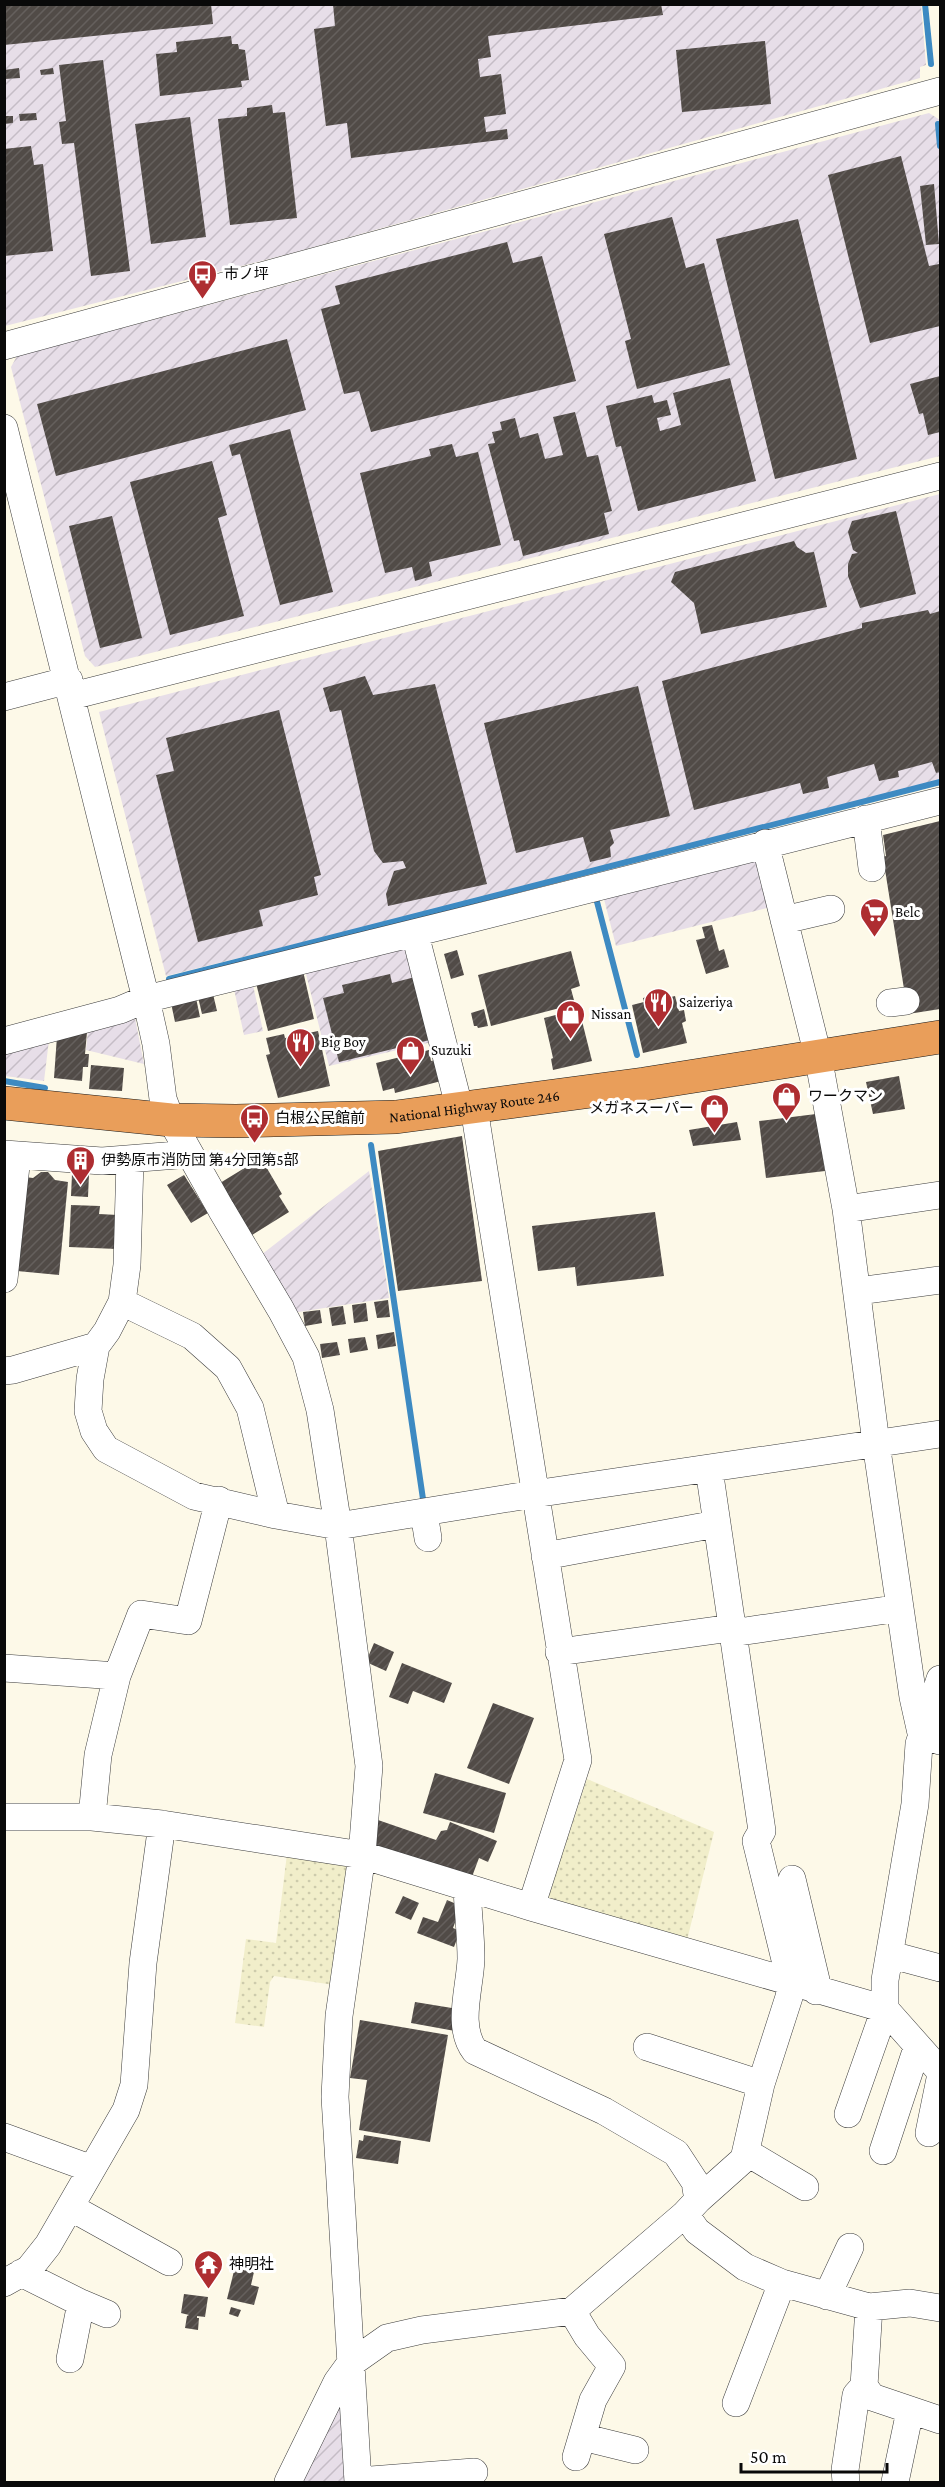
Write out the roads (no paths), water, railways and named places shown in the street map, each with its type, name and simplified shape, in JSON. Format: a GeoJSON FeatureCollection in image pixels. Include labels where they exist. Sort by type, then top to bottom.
{"type":"FeatureCollection","features":[{"type":"Feature","properties":{"kind":"highway","name":"National Highway Route 246"},"geometry":{"type":"LineString","coordinates":[[4,1103],[171,1120],[236,1121],[396,1117],[467,1109],[940,1037]]}},
{"type":"Feature","properties":{"kind":"street"},"geometry":{"type":"LineString","coordinates":[[4,346],[940,91]]}},
{"type":"Feature","properties":{"kind":"street"},"geometry":{"type":"LineString","coordinates":[[4,428],[146,999],[156,1044],[163,1099],[171,1120],[306,1357],[320,1410],[338,1526],[369,1766],[362,1855],[339,2016],[335,2097],[358,2482],[474,2472]]}},
{"type":"Feature","properties":{"kind":"street"},"geometry":{"type":"LineString","coordinates":[[4,697],[70,688],[940,476]]}},
{"type":"Feature","properties":{"kind":"street"},"geometry":{"type":"LineString","coordinates":[[4,1041],[120,1010],[146,999],[416,934],[765,843],[940,801]]}},
{"type":"Feature","properties":{"kind":"street"},"geometry":{"type":"LineString","coordinates":[[858,821],[865,869]]}},
{"type":"Feature","properties":{"kind":"street"},"geometry":{"type":"LineString","coordinates":[[765,843],[818,1056],[846,1209],[876,1443],[913,1696],[931,1737]]}},
{"type":"Feature","properties":{"kind":"street"},"geometry":{"type":"LineString","coordinates":[[786,926],[832,915]]}},
{"type":"Feature","properties":{"kind":"street"},"geometry":{"type":"LineString","coordinates":[[416,934],[467,1109],[578,1760],[531,1907]]}},
{"type":"Feature","properties":{"kind":"street"},"geometry":{"type":"LineString","coordinates":[[4,1279],[11,1155],[102,1161],[190,1154]]}},
{"type":"Feature","properties":{"kind":"street"},"geometry":{"type":"LineString","coordinates":[[130,1160],[128,1265],[122,1302],[107,1331],[96,1346],[90,1379],[88,1411],[94,1431],[106,1449],[194,1496],[276,1515],[338,1526],[426,1525],[534,1494],[940,1434]]}},
{"type":"Feature","properties":{"kind":"street"},"geometry":{"type":"LineString","coordinates":[[846,1209],[940,1195]]}},
{"type":"Feature","properties":{"kind":"street"},"geometry":{"type":"LineString","coordinates":[[858,1291],[940,1280]]}},
{"type":"Feature","properties":{"kind":"street"},"geometry":{"type":"LineString","coordinates":[[122,1302],[192,1336],[228,1368],[250,1408],[276,1515]]}},
{"type":"Feature","properties":{"kind":"street"},"geometry":{"type":"LineString","coordinates":[[4,1371],[96,1346]]}},
{"type":"Feature","properties":{"kind":"street"},"geometry":{"type":"LineString","coordinates":[[709,1468],[732,1631],[773,1836],[756,1841],[803,1987]]}},
{"type":"Feature","properties":{"kind":"street"},"geometry":{"type":"LineString","coordinates":[[92,1816],[98,1755],[117,1676],[141,1614],[188,1621],[219,1500]]}},
{"type":"Feature","properties":{"kind":"street"},"geometry":{"type":"LineString","coordinates":[[545,1556],[716,1524]]}},
{"type":"Feature","properties":{"kind":"street"},"geometry":{"type":"LineString","coordinates":[[559,1652],[900,1608]]}},
{"type":"Feature","properties":{"kind":"street"},"geometry":{"type":"LineString","coordinates":[[4,1668],[117,1676]]}},
{"type":"Feature","properties":{"kind":"street"},"geometry":{"type":"LineString","coordinates":[[848,2114],[885,2009],[885,1980],[915,1804],[931,1737],[940,1679]]}},
{"type":"Feature","properties":{"kind":"street"},"geometry":{"type":"LineString","coordinates":[[4,1817],[92,1816],[162,1824],[362,1855],[531,1907],[885,2009],[917,2048],[940,2071]]}},
{"type":"Feature","properties":{"kind":"street"},"geometry":{"type":"LineString","coordinates":[[13,2278],[28,2269],[48,2245],[126,2110],[134,2085],[143,1963],[162,1824]]}},
{"type":"Feature","properties":{"kind":"street"},"geometry":{"type":"LineString","coordinates":[[288,2482],[337,2382],[350,2364],[387,2338],[422,2330],[572,2311],[744,2159],[761,2084],[789,1997],[816,1980],[792,1879]]}},
{"type":"Feature","properties":{"kind":"street"},"geometry":{"type":"LineString","coordinates":[[467,1888],[471,1959],[465,2027],[468,2042],[475,2051],[604,2111],[676,2153],[695,2181],[691,2207],[697,2231],[745,2267],[782,2283],[869,2307],[910,2303],[940,2308]]}},
{"type":"Feature","properties":{"kind":"street"},"geometry":{"type":"LineString","coordinates":[[891,1953],[940,1968]]}},
{"type":"Feature","properties":{"kind":"street"},"geometry":{"type":"LineString","coordinates":[[883,2151],[917,2048]]}},
{"type":"Feature","properties":{"kind":"street"},"geometry":{"type":"LineString","coordinates":[[656,2055],[761,2084]]}},
{"type":"Feature","properties":{"kind":"street"},"geometry":{"type":"LineString","coordinates":[[929,2133],[940,2079]]}},
{"type":"Feature","properties":{"kind":"street"},"geometry":{"type":"LineString","coordinates":[[4,2137],[92,2169]]}},
{"type":"Feature","properties":{"kind":"street"},"geometry":{"type":"LineString","coordinates":[[746,2152],[805,2187]]}},
{"type":"Feature","properties":{"kind":"street"},"geometry":{"type":"LineString","coordinates":[[70,2207],[169,2262]]}},
{"type":"Feature","properties":{"kind":"street"},"geometry":{"type":"LineString","coordinates":[[827,2296],[850,2247]]}},
{"type":"Feature","properties":{"kind":"street"},"geometry":{"type":"LineString","coordinates":[[13,2278],[107,2314]]}},
{"type":"Feature","properties":{"kind":"street"},"geometry":{"type":"LineString","coordinates":[[736,2403],[782,2283]]}},
{"type":"Feature","properties":{"kind":"street"},"geometry":{"type":"LineString","coordinates":[[70,2359],[81,2303]]}},
{"type":"Feature","properties":{"kind":"street"},"geometry":{"type":"LineString","coordinates":[[846,2482],[845,2470],[856,2395],[864,2386],[869,2307]]}},
{"type":"Feature","properties":{"kind":"street"},"geometry":{"type":"LineString","coordinates":[[572,2311],[587,2336],[612,2366],[592,2400],[579,2447],[635,2450]]}},
{"type":"Feature","properties":{"kind":"street"},"geometry":{"type":"LineString","coordinates":[[864,2386],[872,2397],[940,2420]]}},
{"type":"Feature","properties":{"kind":"street"},"geometry":{"type":"LineString","coordinates":[[895,2482],[910,2411]]}},
{"type":"Feature","properties":{"kind":"waterway"},"geometry":{"type":"LineString","coordinates":[[925,4],[931,64]]}},
{"type":"Feature","properties":{"kind":"waterway"},"geometry":{"type":"LineString","coordinates":[[938,124],[940,146]]}},
{"type":"Feature","properties":{"kind":"waterway"},"geometry":{"type":"LineString","coordinates":[[169,979],[940,782]]}},
{"type":"Feature","properties":{"kind":"waterway"},"geometry":{"type":"LineString","coordinates":[[596,898],[637,1055]]}},
{"type":"Feature","properties":{"kind":"waterway"},"geometry":{"type":"LineString","coordinates":[[4,1081],[45,1088]]}},
{"type":"Feature","properties":{"kind":"waterway"},"geometry":{"type":"LineString","coordinates":[[371,1145],[423,1499]]}},
{"type":"Feature","properties":{"kind":"place","name":"市ノ坪"},"geometry":{"type":"Point","coordinates":[203,300]}},
{"type":"Feature","properties":{"kind":"place","name":"Belc"},"geometry":{"type":"Point","coordinates":[874,938]}},
{"type":"Feature","properties":{"kind":"place","name":"Saizeriya"},"geometry":{"type":"Point","coordinates":[658,1028]}},
{"type":"Feature","properties":{"kind":"place","name":"Nissan"},"geometry":{"type":"Point","coordinates":[570,1040]}},
{"type":"Feature","properties":{"kind":"place","name":"Big Boy"},"geometry":{"type":"Point","coordinates":[300,1068]}},
{"type":"Feature","properties":{"kind":"place","name":"Suzuki"},"geometry":{"type":"Point","coordinates":[410,1076]}},
{"type":"Feature","properties":{"kind":"place","name":"ワークマン"},"geometry":{"type":"Point","coordinates":[787,1122]}},
{"type":"Feature","properties":{"kind":"place","name":"メガネスーパー"},"geometry":{"type":"Point","coordinates":[715,1134]}},
{"type":"Feature","properties":{"kind":"place","name":"白根公民館前"},"geometry":{"type":"Point","coordinates":[254,1144]}},
{"type":"Feature","properties":{"kind":"place","name":"伊勢原市消防団 第4分団第5部"},"geometry":{"type":"Point","coordinates":[80,1186]}},
{"type":"Feature","properties":{"kind":"place","name":"神明社"},"geometry":{"type":"Point","coordinates":[208,2290]}}]}
